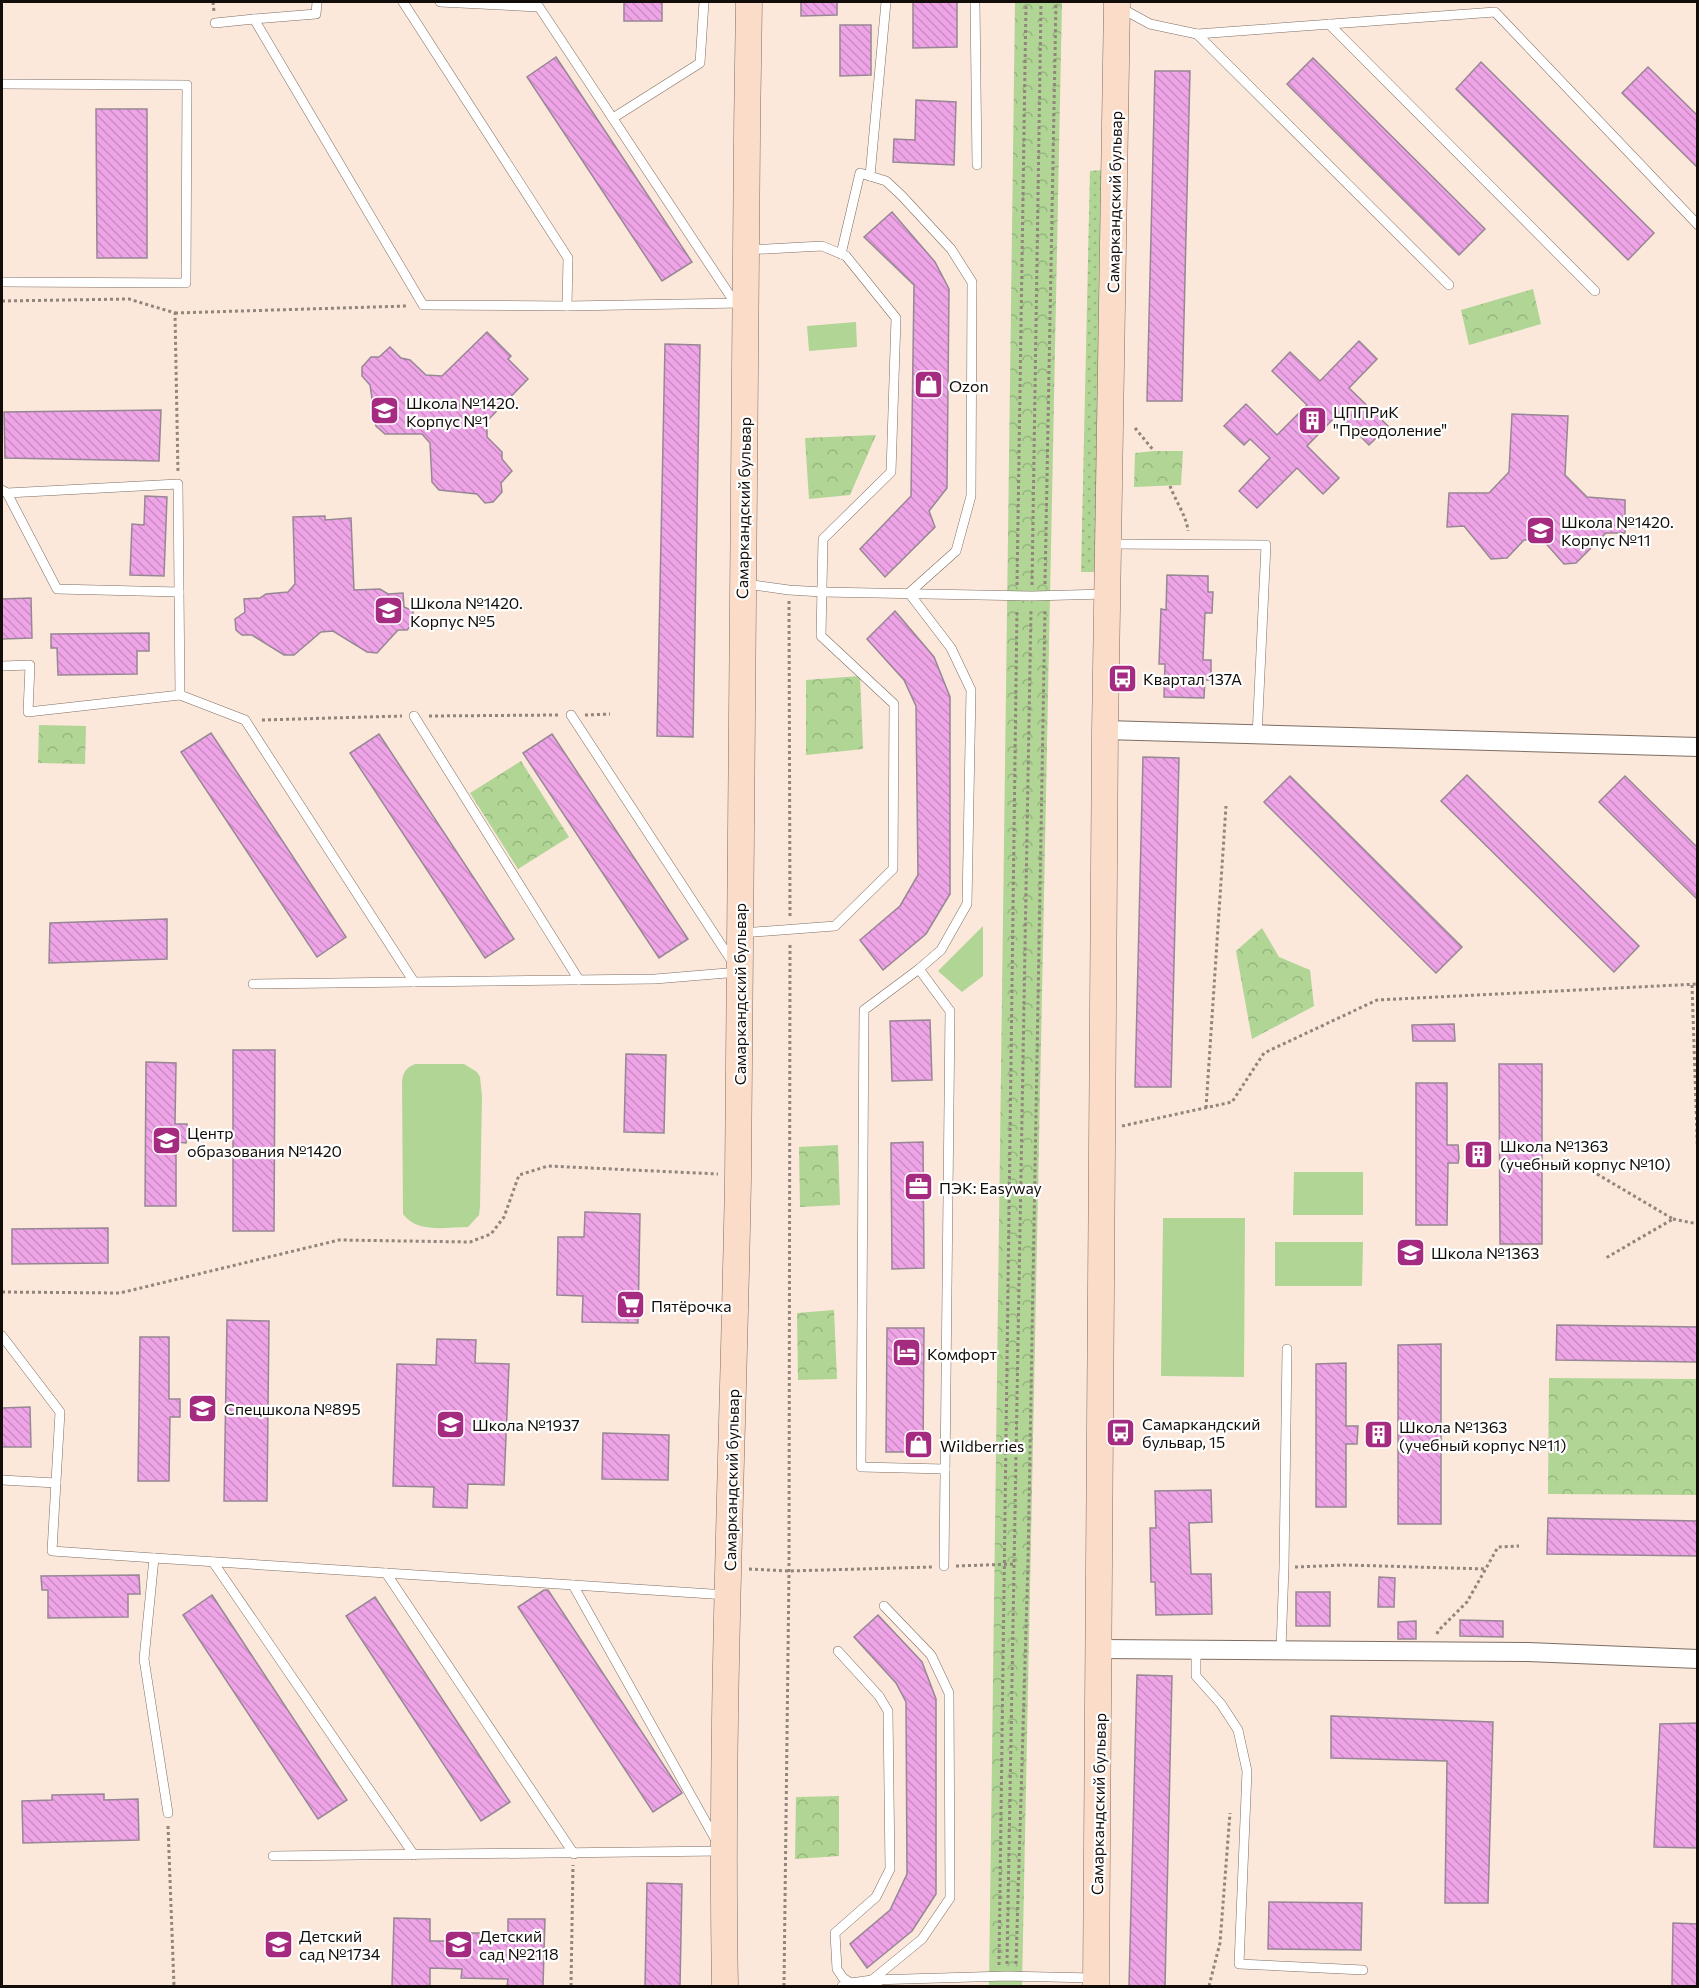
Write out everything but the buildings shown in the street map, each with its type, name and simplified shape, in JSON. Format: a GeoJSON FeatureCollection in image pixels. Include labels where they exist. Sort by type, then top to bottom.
{"type":"FeatureCollection","features":[{"type":"Feature","properties":{"kind":"street","name":"Самаркандский бульвар"},"geometry":{"type":"LineString","coordinates":[[724,1986],[722,1851],[738,1175],[742,584],[740,303],[744,250],[750,2]]}},
{"type":"Feature","properties":{"kind":"street","name":"Самаркандский бульвар"},"geometry":{"type":"LineString","coordinates":[[1096,1982],[1106,730],[1117,4]]}},
{"type":"Feature","properties":{"kind":"street"},"geometry":{"type":"LineString","coordinates":[[1106,730],[1698,747]]}},
{"type":"Feature","properties":{"kind":"street"},"geometry":{"type":"LineString","coordinates":[[1099,1648],[1435,1651],[1698,1659]]}},
{"type":"Feature","properties":{"kind":"lane"},"geometry":{"type":"LineString","coordinates":[[215,23],[316,14],[316,2]]}},
{"type":"Feature","properties":{"kind":"lane"},"geometry":{"type":"LineString","coordinates":[[403,2],[568,258],[567,306]]}},
{"type":"Feature","properties":{"kind":"lane"},"geometry":{"type":"LineString","coordinates":[[440,2],[539,8],[740,303]]}},
{"type":"Feature","properties":{"kind":"lane"},"geometry":{"type":"LineString","coordinates":[[613,118],[700,63],[704,2]]}},
{"type":"Feature","properties":{"kind":"lane"},"geometry":{"type":"LineString","coordinates":[[870,176],[886,2]]}},
{"type":"Feature","properties":{"kind":"lane"},"geometry":{"type":"LineString","coordinates":[[975,2],[977,165]]}},
{"type":"Feature","properties":{"kind":"lane"},"geometry":{"type":"LineString","coordinates":[[1117,4],[1150,24],[1197,34],[1495,12],[1698,225]]}},
{"type":"Feature","properties":{"kind":"lane"},"geometry":{"type":"LineString","coordinates":[[254,19],[423,305],[567,306],[740,303]]}},
{"type":"Feature","properties":{"kind":"lane"},"geometry":{"type":"LineString","coordinates":[[1329,24],[1595,291]]}},
{"type":"Feature","properties":{"kind":"lane"},"geometry":{"type":"LineString","coordinates":[[1197,34],[1449,285]]}},
{"type":"Feature","properties":{"kind":"lane"},"geometry":{"type":"LineString","coordinates":[[2,84],[187,85],[187,96],[186,283],[2,282]]}},
{"type":"Feature","properties":{"kind":"lane"},"geometry":{"type":"LineString","coordinates":[[842,254],[860,173],[886,181],[902,196],[951,249],[972,282],[971,496],[956,551],[909,593]]}},
{"type":"Feature","properties":{"kind":"lane"},"geometry":{"type":"LineString","coordinates":[[740,933],[835,926],[893,869],[894,704],[821,636],[823,539],[891,472],[896,318],[842,254],[822,246],[744,250]]}},
{"type":"Feature","properties":{"kind":"lane"},"geometry":{"type":"LineString","coordinates":[[179,592],[57,589],[4,491],[178,484],[180,694]]}},
{"type":"Feature","properties":{"kind":"lane"},"geometry":{"type":"LineString","coordinates":[[1109,544],[1266,545],[1257,736]]}},
{"type":"Feature","properties":{"kind":"lane"},"geometry":{"type":"LineString","coordinates":[[742,584],[822,592],[1032,596],[1109,594]]}},
{"type":"Feature","properties":{"kind":"lane"},"geometry":{"type":"LineString","coordinates":[[909,593],[951,648],[970,690],[967,904],[941,950],[920,969],[864,1010],[861,1467],[945,1469]]}},
{"type":"Feature","properties":{"kind":"lane"},"geometry":{"type":"LineString","coordinates":[[2,666],[30,665],[28,712],[180,694],[245,720],[414,982]]}},
{"type":"Feature","properties":{"kind":"lane"},"geometry":{"type":"LineString","coordinates":[[254,984],[655,979],[739,972],[571,715]]}},
{"type":"Feature","properties":{"kind":"lane"},"geometry":{"type":"LineString","coordinates":[[414,716],[579,980]]}},
{"type":"Feature","properties":{"kind":"lane"},"geometry":{"type":"LineString","coordinates":[[920,969],[950,1011],[944,1566]]}},
{"type":"Feature","properties":{"kind":"lane"},"geometry":{"type":"LineString","coordinates":[[2,1336],[60,1412],[52,1551],[729,1595]]}},
{"type":"Feature","properties":{"kind":"lane"},"geometry":{"type":"LineString","coordinates":[[1281,1649],[1287,1349]]}},
{"type":"Feature","properties":{"kind":"lane"},"geometry":{"type":"LineString","coordinates":[[2,1480],[56,1484]]}},
{"type":"Feature","properties":{"kind":"lane"},"geometry":{"type":"LineString","coordinates":[[154,1558],[144,1659],[168,1813]]}},
{"type":"Feature","properties":{"kind":"lane"},"geometry":{"type":"LineString","coordinates":[[213,1562],[414,1855]]}},
{"type":"Feature","properties":{"kind":"lane"},"geometry":{"type":"LineString","coordinates":[[386,1573],[574,1854]]}},
{"type":"Feature","properties":{"kind":"lane"},"geometry":{"type":"LineString","coordinates":[[273,1856],[722,1851],[573,1585]]}},
{"type":"Feature","properties":{"kind":"lane"},"geometry":{"type":"LineString","coordinates":[[875,1983],[922,1939],[950,1898],[949,1694],[931,1655],[884,1606]]}},
{"type":"Feature","properties":{"kind":"lane"},"geometry":{"type":"LineString","coordinates":[[1196,1649],[1196,1676],[1221,1704],[1238,1730],[1247,1771],[1239,1964],[1363,1970]]}},
{"type":"Feature","properties":{"kind":"lane"},"geometry":{"type":"LineString","coordinates":[[838,1651],[879,1695],[888,1711],[890,1869],[876,1897],[835,1933],[837,1969],[847,1985],[1007,1976],[1096,1982]]}},
{"type":"Feature","properties":{"kind":"path"},"geometry":{"type":"LineString","coordinates":[[1007,1976],[1005,1564],[1026,2]]}},
{"type":"Feature","properties":{"kind":"path"},"geometry":{"type":"LineString","coordinates":[[1007,1976],[1041,2]]}},
{"type":"Feature","properties":{"kind":"path"},"geometry":{"type":"LineString","coordinates":[[1007,1976],[1028,1563],[1056,2]]}},
{"type":"Feature","properties":{"kind":"path"},"geometry":{"type":"LineString","coordinates":[[2,301],[129,299],[175,313],[423,305]]}},
{"type":"Feature","properties":{"kind":"path"},"geometry":{"type":"LineString","coordinates":[[175,313],[178,484]]}},
{"type":"Feature","properties":{"kind":"path"},"geometry":{"type":"LineString","coordinates":[[1135,428],[1154,451]]}},
{"type":"Feature","properties":{"kind":"path"},"geometry":{"type":"LineString","coordinates":[[1170,486],[1187,521],[1188,537]]}},
{"type":"Feature","properties":{"kind":"path"},"geometry":{"type":"LineString","coordinates":[[784,1986],[789,1571],[789,590]]}},
{"type":"Feature","properties":{"kind":"path"},"geometry":{"type":"LineString","coordinates":[[1206,1108],[1226,806]]}},
{"type":"Feature","properties":{"kind":"path"},"geometry":{"type":"LineString","coordinates":[[1103,1130],[1232,1102],[1264,1053],[1377,1000],[1698,984]]}},
{"type":"Feature","properties":{"kind":"path"},"geometry":{"type":"LineString","coordinates":[[1692,985],[1698,1165]]}},
{"type":"Feature","properties":{"kind":"path"},"geometry":{"type":"LineString","coordinates":[[2,1292],[120,1293],[339,1240],[470,1242],[491,1234],[504,1217],[519,1175],[548,1166],[738,1175]]}},
{"type":"Feature","properties":{"kind":"path"},"geometry":{"type":"LineString","coordinates":[[1597,1174],[1673,1219],[1698,1224]]}},
{"type":"Feature","properties":{"kind":"path"},"geometry":{"type":"LineString","coordinates":[[1604,1259],[1673,1219]]}},
{"type":"Feature","properties":{"kind":"path"},"geometry":{"type":"LineString","coordinates":[[1435,1651],[1438,1631],[1467,1602],[1498,1547],[1519,1546]]}},
{"type":"Feature","properties":{"kind":"path"},"geometry":{"type":"LineString","coordinates":[[730,1567],[789,1571],[1014,1564]]}},
{"type":"Feature","properties":{"kind":"path"},"geometry":{"type":"LineString","coordinates":[[1284,1567],[1346,1565],[1486,1569]]}},
{"type":"Feature","properties":{"kind":"path"},"geometry":{"type":"LineString","coordinates":[[1209,1986],[1220,1943],[1230,1809]]}},
{"type":"Feature","properties":{"kind":"path"},"geometry":{"type":"LineString","coordinates":[[168,1813],[174,1986]]}},
{"type":"Feature","properties":{"kind":"path"},"geometry":{"type":"LineString","coordinates":[[571,1986],[574,1854]]}},
{"type":"Feature","properties":{"kind":"green space"},"geometry":{"type":"Polygon","coordinates":[[[1015,2],[1062,2],[1022,1986],[989,1986],[1015,2]]]}},
{"type":"Feature","properties":{"kind":"green space"},"geometry":{"type":"Polygon","coordinates":[[[1102,170],[1107,572],[1081,572],[1090,171],[1102,170]]]}},
{"type":"Feature","properties":{"kind":"green space"},"geometry":{"type":"Polygon","coordinates":[[[1533,289],[1541,324],[1469,345],[1461,310],[1533,289]]]}},
{"type":"Feature","properties":{"kind":"green space"},"geometry":{"type":"Polygon","coordinates":[[[856,322],[857,347],[809,351],[807,326],[856,322]]]}},
{"type":"Feature","properties":{"kind":"green space"},"geometry":{"type":"Polygon","coordinates":[[[876,435],[850,495],[809,499],[805,438],[876,435]]]}},
{"type":"Feature","properties":{"kind":"green space"},"geometry":{"type":"Polygon","coordinates":[[[1183,451],[1181,485],[1134,487],[1135,453],[1183,451]]]}},
{"type":"Feature","properties":{"kind":"green space"},"geometry":{"type":"Polygon","coordinates":[[[860,676],[863,749],[806,755],[806,680],[860,676]]]}},
{"type":"Feature","properties":{"kind":"green space"},"geometry":{"type":"Polygon","coordinates":[[[39,725],[86,726],[85,764],[38,763],[39,725]]]}},
{"type":"Feature","properties":{"kind":"green space"},"geometry":{"type":"Polygon","coordinates":[[[521,761],[569,837],[518,869],[470,793],[521,761]]]}},
{"type":"Feature","properties":{"kind":"green space"},"geometry":{"type":"Polygon","coordinates":[[[983,926],[983,976],[962,992],[938,971],[983,926]]]}},
{"type":"Feature","properties":{"kind":"green space"},"geometry":{"type":"Polygon","coordinates":[[[1262,928],[1279,957],[1310,970],[1314,1006],[1252,1039],[1236,951],[1262,928]]]}},
{"type":"Feature","properties":{"kind":"green space"},"geometry":{"type":"Polygon","coordinates":[[[415,1064],[464,1064],[477,1072],[480,1077],[482,1096],[480,1207],[479,1215],[468,1227],[424,1227],[409,1220],[403,1214],[402,1082],[406,1071],[415,1064]]]}},
{"type":"Feature","properties":{"kind":"green space"},"geometry":{"type":"Polygon","coordinates":[[[838,1145],[840,1205],[800,1207],[799,1147],[838,1145]]]}},
{"type":"Feature","properties":{"kind":"green space"},"geometry":{"type":"Polygon","coordinates":[[[1294,1172],[1363,1172],[1363,1215],[1293,1215],[1294,1172]]]}},
{"type":"Feature","properties":{"kind":"green space"},"geometry":{"type":"Polygon","coordinates":[[[1163,1218],[1245,1218],[1244,1377],[1161,1376],[1163,1218]]]}},
{"type":"Feature","properties":{"kind":"green space"},"geometry":{"type":"Polygon","coordinates":[[[1275,1242],[1363,1242],[1362,1286],[1275,1286],[1275,1242]]]}},
{"type":"Feature","properties":{"kind":"green space"},"geometry":{"type":"Polygon","coordinates":[[[834,1310],[837,1379],[798,1380],[797,1313],[834,1310]]]}},
{"type":"Feature","properties":{"kind":"green space"},"geometry":{"type":"Polygon","coordinates":[[[1549,1378],[1697,1379],[1697,1495],[1548,1494],[1549,1378]]]}},
{"type":"Feature","properties":{"kind":"green space"},"geometry":{"type":"Polygon","coordinates":[[[839,1796],[839,1856],[795,1859],[796,1797],[839,1796]]]}},
{"type":"Feature","properties":{"kind":"place","name":"Ozon"},"geometry":{"type":"Point","coordinates":[928,385]}},
{"type":"Feature","properties":{"kind":"place","name":"Школа №1420. Корпус №1"},"geometry":{"type":"Point","coordinates":[385,411]}},
{"type":"Feature","properties":{"kind":"place","name":"ЦППРиК \"Преодоление\""},"geometry":{"type":"Point","coordinates":[1312,420]}},
{"type":"Feature","properties":{"kind":"place","name":"Школа №1420. Корпус №11"},"geometry":{"type":"Point","coordinates":[1540,530]}},
{"type":"Feature","properties":{"kind":"place","name":"Школа №1420. Корпус №5"},"geometry":{"type":"Point","coordinates":[389,611]}},
{"type":"Feature","properties":{"kind":"place","name":"Квартал 137А"},"geometry":{"type":"Point","coordinates":[1122,678]}},
{"type":"Feature","properties":{"kind":"place","name":"Центр образования №1420"},"geometry":{"type":"Point","coordinates":[166,1141]}},
{"type":"Feature","properties":{"kind":"place","name":"Школа №1363 (учебный корпус №10)"},"geometry":{"type":"Point","coordinates":[1479,1154]}},
{"type":"Feature","properties":{"kind":"place","name":"ПЭК: Easyway"},"geometry":{"type":"Point","coordinates":[918,1187]}},
{"type":"Feature","properties":{"kind":"place","name":"Школа №1363"},"geometry":{"type":"Point","coordinates":[1410,1252]}},
{"type":"Feature","properties":{"kind":"place","name":"Пятёрочка"},"geometry":{"type":"Point","coordinates":[630,1305]}},
{"type":"Feature","properties":{"kind":"place","name":"Комфорт"},"geometry":{"type":"Point","coordinates":[906,1353]}},
{"type":"Feature","properties":{"kind":"place","name":"Спецшкола №895"},"geometry":{"type":"Point","coordinates":[203,1408]}},
{"type":"Feature","properties":{"kind":"place","name":"Школа №1937"},"geometry":{"type":"Point","coordinates":[451,1424]}},
{"type":"Feature","properties":{"kind":"place","name":"Самаркандский бульвар, 15"},"geometry":{"type":"Point","coordinates":[1121,1432]}},
{"type":"Feature","properties":{"kind":"place","name":"Школа №1363 (учебный корпус №11)"},"geometry":{"type":"Point","coordinates":[1378,1435]}},
{"type":"Feature","properties":{"kind":"place","name":"Wildberries"},"geometry":{"type":"Point","coordinates":[919,1445]}},
{"type":"Feature","properties":{"kind":"place","name":"Детский сад №1734"},"geometry":{"type":"Point","coordinates":[278,1944]}},
{"type":"Feature","properties":{"kind":"place","name":"Детский сад №2118"},"geometry":{"type":"Point","coordinates":[458,1944]}}]}
